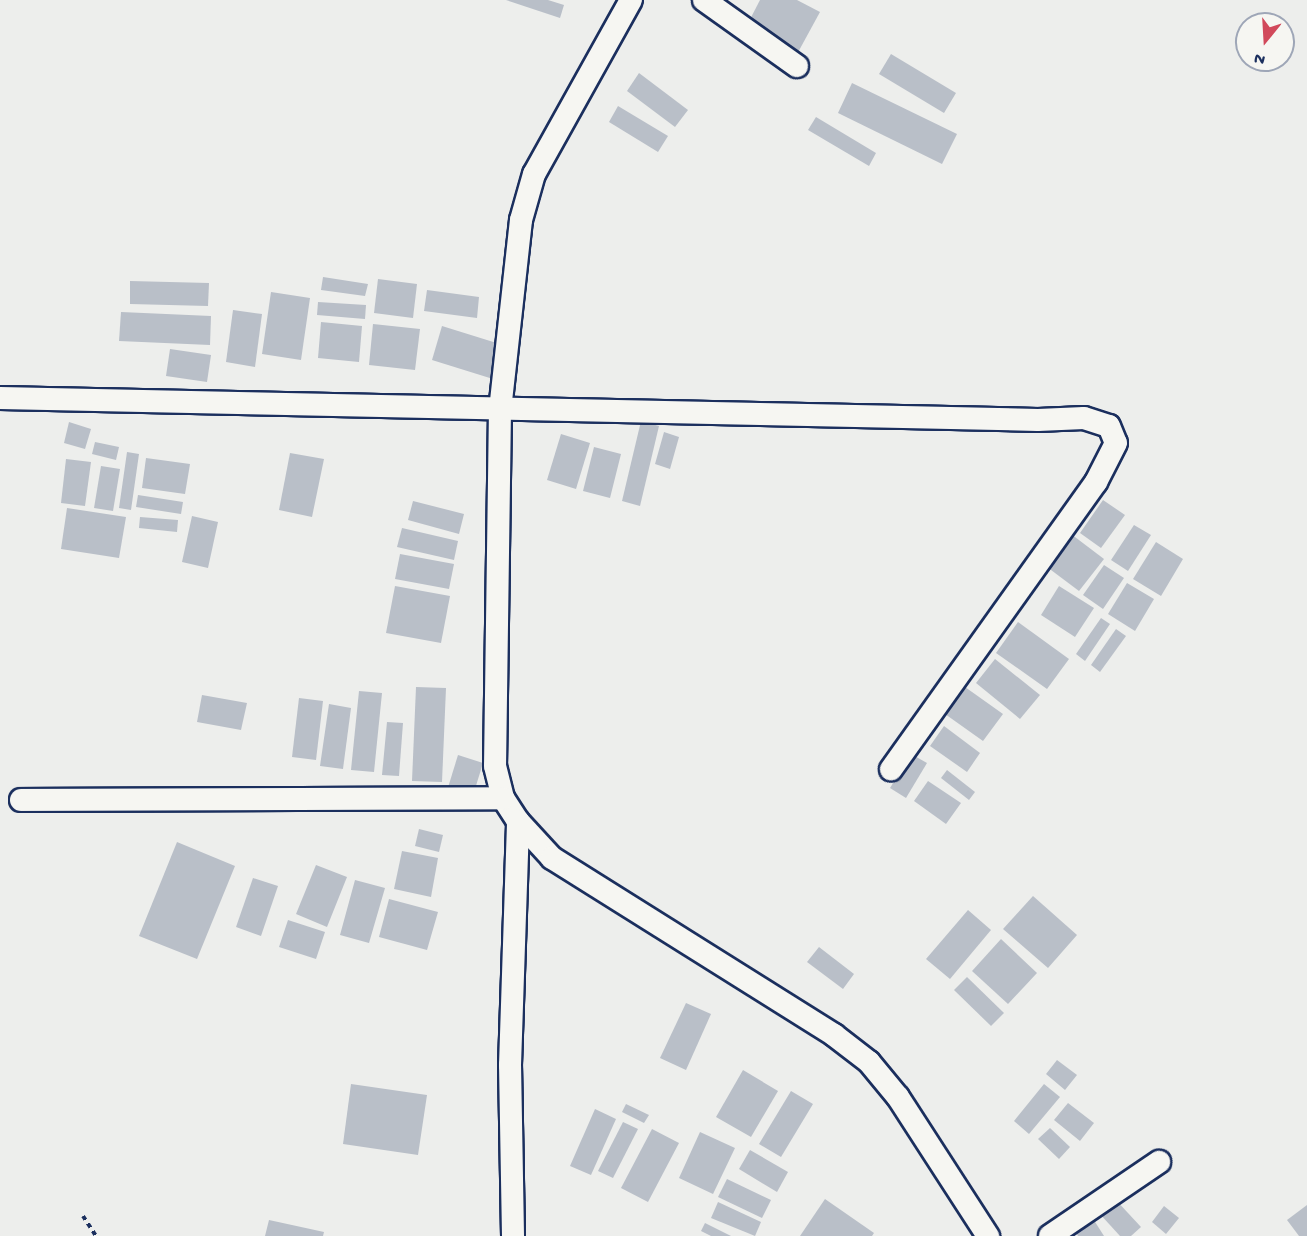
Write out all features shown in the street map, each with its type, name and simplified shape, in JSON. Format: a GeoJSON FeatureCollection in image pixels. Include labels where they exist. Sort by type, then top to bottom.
{"type":"FeatureCollection","features":[{"type":"Feature","properties":{"kind":"street"},"geometry":{"type":"LineString","coordinates":[[631,0],[534,174],[520,220],[500,409],[495,766],[503,798],[518,821],[552,858],[834,1035],[869,1062],[898,1097],[988,1236]]}},
{"type":"Feature","properties":{"kind":"street"},"geometry":{"type":"LineString","coordinates":[[704,0],[797,66]]}},
{"type":"Feature","properties":{"kind":"street"},"geometry":{"type":"LineString","coordinates":[[0,398],[1038,420],[1084,418],[1109,426],[1116,443],[1096,482],[891,769]]}},
{"type":"Feature","properties":{"kind":"street"},"geometry":{"type":"LineString","coordinates":[[21,800],[503,798]]}},
{"type":"Feature","properties":{"kind":"street"},"geometry":{"type":"LineString","coordinates":[[513,1236],[510,1065],[518,821]]}},
{"type":"Feature","properties":{"kind":"street"},"geometry":{"type":"LineString","coordinates":[[1050,1236],[1159,1162]]}},
{"type":"Feature","properties":{"kind":"path"},"geometry":{"type":"LineString","coordinates":[[82,1216],[96,1236]]}},
{"type":"Feature","properties":{"kind":"building"},"geometry":{"type":"Polygon","coordinates":[[[506,0],[548,0],[564,5],[560,18],[506,0]]]}},
{"type":"Feature","properties":{"kind":"building"},"geometry":{"type":"Polygon","coordinates":[[[760,0],[797,0],[820,12],[796,56],[745,29],[760,0]]]}},
{"type":"Feature","properties":{"kind":"building"},"geometry":{"type":"Polygon","coordinates":[[[891,54],[956,93],[944,113],[879,74],[891,54]]]}},
{"type":"Feature","properties":{"kind":"building"},"geometry":{"type":"Polygon","coordinates":[[[639,73],[688,110],[675,127],[627,91],[639,73]]]}},
{"type":"Feature","properties":{"kind":"building"},"geometry":{"type":"Polygon","coordinates":[[[852,83],[957,134],[942,164],[838,113],[852,83]]]}},
{"type":"Feature","properties":{"kind":"building"},"geometry":{"type":"Polygon","coordinates":[[[618,106],[668,136],[658,152],[609,122],[618,106]]]}},
{"type":"Feature","properties":{"kind":"building"},"geometry":{"type":"Polygon","coordinates":[[[816,117],[876,153],[869,166],[808,130],[816,117]]]}},
{"type":"Feature","properties":{"kind":"building"},"geometry":{"type":"Polygon","coordinates":[[[323,277],[368,284],[365,296],[321,290],[323,277]]]}},
{"type":"Feature","properties":{"kind":"building"},"geometry":{"type":"Polygon","coordinates":[[[378,279],[417,284],[413,318],[374,313],[378,279]]]}},
{"type":"Feature","properties":{"kind":"building"},"geometry":{"type":"Polygon","coordinates":[[[130,281],[209,283],[208,306],[130,304],[130,281]]]}},
{"type":"Feature","properties":{"kind":"building"},"geometry":{"type":"Polygon","coordinates":[[[427,290],[479,297],[477,318],[424,311],[427,290]]]}},
{"type":"Feature","properties":{"kind":"building"},"geometry":{"type":"Polygon","coordinates":[[[271,292],[310,298],[301,360],[262,354],[271,292]]]}},
{"type":"Feature","properties":{"kind":"building"},"geometry":{"type":"Polygon","coordinates":[[[318,302],[366,305],[365,319],[317,315],[318,302]]]}},
{"type":"Feature","properties":{"kind":"building"},"geometry":{"type":"Polygon","coordinates":[[[233,310],[262,314],[255,367],[226,362],[233,310]]]}},
{"type":"Feature","properties":{"kind":"building"},"geometry":{"type":"Polygon","coordinates":[[[121,312],[211,316],[210,345],[119,341],[121,312]]]}},
{"type":"Feature","properties":{"kind":"building"},"geometry":{"type":"Polygon","coordinates":[[[321,322],[362,326],[359,362],[318,358],[321,322]]]}},
{"type":"Feature","properties":{"kind":"building"},"geometry":{"type":"Polygon","coordinates":[[[373,324],[420,329],[415,370],[369,365],[373,324]]]}},
{"type":"Feature","properties":{"kind":"building"},"geometry":{"type":"Polygon","coordinates":[[[442,326],[503,345],[493,379],[432,360],[442,326]]]}},
{"type":"Feature","properties":{"kind":"building"},"geometry":{"type":"Polygon","coordinates":[[[170,349],[211,355],[207,382],[166,376],[170,349]]]}},
{"type":"Feature","properties":{"kind":"building"},"geometry":{"type":"Polygon","coordinates":[[[641,421],[659,426],[640,506],[622,501],[641,421]]]}},
{"type":"Feature","properties":{"kind":"building"},"geometry":{"type":"Polygon","coordinates":[[[69,422],[91,429],[85,449],[64,443],[69,422]]]}},
{"type":"Feature","properties":{"kind":"building"},"geometry":{"type":"Polygon","coordinates":[[[664,432],[679,437],[670,469],[655,464],[664,432]]]}},
{"type":"Feature","properties":{"kind":"building"},"geometry":{"type":"Polygon","coordinates":[[[561,434],[590,443],[576,489],[547,480],[561,434]]]}},
{"type":"Feature","properties":{"kind":"building"},"geometry":{"type":"Polygon","coordinates":[[[95,442],[119,447],[116,460],[92,454],[95,442]]]}},
{"type":"Feature","properties":{"kind":"building"},"geometry":{"type":"Polygon","coordinates":[[[594,447],[621,454],[610,498],[583,491],[594,447]]]}},
{"type":"Feature","properties":{"kind":"building"},"geometry":{"type":"Polygon","coordinates":[[[127,452],[139,454],[131,510],[119,508],[127,452]]]}},
{"type":"Feature","properties":{"kind":"building"},"geometry":{"type":"Polygon","coordinates":[[[290,453],[324,459],[312,517],[279,510],[290,453]]]}},
{"type":"Feature","properties":{"kind":"building"},"geometry":{"type":"Polygon","coordinates":[[[146,458],[190,464],[185,494],[142,488],[146,458]]]}},
{"type":"Feature","properties":{"kind":"building"},"geometry":{"type":"Polygon","coordinates":[[[66,459],[91,462],[85,506],[61,503],[66,459]]]}},
{"type":"Feature","properties":{"kind":"building"},"geometry":{"type":"Polygon","coordinates":[[[101,466],[120,469],[113,511],[94,508],[101,466]]]}},
{"type":"Feature","properties":{"kind":"building"},"geometry":{"type":"Polygon","coordinates":[[[138,495],[183,502],[181,514],[136,507],[138,495]]]}},
{"type":"Feature","properties":{"kind":"building"},"geometry":{"type":"Polygon","coordinates":[[[1103,500],[1125,515],[1101,548],[1080,533],[1103,500]]]}},
{"type":"Feature","properties":{"kind":"building"},"geometry":{"type":"Polygon","coordinates":[[[413,501],[464,514],[459,534],[408,520],[413,501]]]}},
{"type":"Feature","properties":{"kind":"building"},"geometry":{"type":"Polygon","coordinates":[[[67,508],[126,517],[119,558],[61,549],[67,508]]]}},
{"type":"Feature","properties":{"kind":"building"},"geometry":{"type":"Polygon","coordinates":[[[192,516],[218,522],[208,568],[182,562],[192,516]]]}},
{"type":"Feature","properties":{"kind":"building"},"geometry":{"type":"Polygon","coordinates":[[[140,517],[178,520],[177,532],[139,528],[140,517]]]}},
{"type":"Feature","properties":{"kind":"building"},"geometry":{"type":"Polygon","coordinates":[[[1134,525],[1151,535],[1128,571],[1111,560],[1134,525]]]}},
{"type":"Feature","properties":{"kind":"building"},"geometry":{"type":"Polygon","coordinates":[[[402,528],[458,541],[454,560],[397,547],[402,528]]]}},
{"type":"Feature","properties":{"kind":"building"},"geometry":{"type":"Polygon","coordinates":[[[1071,534],[1104,559],[1079,591],[1047,567],[1071,534]]]}},
{"type":"Feature","properties":{"kind":"building"},"geometry":{"type":"Polygon","coordinates":[[[1156,542],[1183,559],[1161,596],[1133,579],[1156,542]]]}},
{"type":"Feature","properties":{"kind":"building"},"geometry":{"type":"Polygon","coordinates":[[[400,554],[454,564],[449,589],[395,579],[400,554]]]}},
{"type":"Feature","properties":{"kind":"building"},"geometry":{"type":"Polygon","coordinates":[[[1104,565],[1124,578],[1103,609],[1083,595],[1104,565]]]}},
{"type":"Feature","properties":{"kind":"building"},"geometry":{"type":"Polygon","coordinates":[[[1127,583],[1154,599],[1135,631],[1108,614],[1127,583]]]}},
{"type":"Feature","properties":{"kind":"building"},"geometry":{"type":"Polygon","coordinates":[[[395,586],[450,596],[441,643],[386,633],[395,586]]]}},
{"type":"Feature","properties":{"kind":"building"},"geometry":{"type":"Polygon","coordinates":[[[1059,586],[1094,608],[1075,637],[1041,615],[1059,586]]]}},
{"type":"Feature","properties":{"kind":"building"},"geometry":{"type":"Polygon","coordinates":[[[1101,618],[1110,624],[1085,661],[1076,654],[1101,618]]]}},
{"type":"Feature","properties":{"kind":"building"},"geometry":{"type":"Polygon","coordinates":[[[1018,622],[1069,659],[1047,689],[996,653],[1018,622]]]}},
{"type":"Feature","properties":{"kind":"building"},"geometry":{"type":"Polygon","coordinates":[[[1116,629],[1126,636],[1100,672],[1091,665],[1116,629]]]}},
{"type":"Feature","properties":{"kind":"building"},"geometry":{"type":"Polygon","coordinates":[[[995,659],[1040,695],[1020,719],[976,683],[995,659]]]}},
{"type":"Feature","properties":{"kind":"building"},"geometry":{"type":"Polygon","coordinates":[[[416,687],[446,688],[442,782],[412,781],[416,687]]]}},
{"type":"Feature","properties":{"kind":"building"},"geometry":{"type":"Polygon","coordinates":[[[965,687],[1003,714],[983,741],[945,714],[965,687]]]}},
{"type":"Feature","properties":{"kind":"building"},"geometry":{"type":"Polygon","coordinates":[[[359,691],[382,693],[374,772],[351,770],[359,691]]]}},
{"type":"Feature","properties":{"kind":"building"},"geometry":{"type":"Polygon","coordinates":[[[202,695],[247,703],[241,730],[197,722],[202,695]]]}},
{"type":"Feature","properties":{"kind":"building"},"geometry":{"type":"Polygon","coordinates":[[[299,698],[323,701],[316,760],[292,757],[299,698]]]}},
{"type":"Feature","properties":{"kind":"building"},"geometry":{"type":"Polygon","coordinates":[[[329,704],[351,708],[343,769],[320,766],[329,704]]]}},
{"type":"Feature","properties":{"kind":"building"},"geometry":{"type":"Polygon","coordinates":[[[387,722],[403,723],[399,776],[382,775],[387,722]]]}},
{"type":"Feature","properties":{"kind":"building"},"geometry":{"type":"Polygon","coordinates":[[[944,726],[980,753],[967,772],[930,746],[944,726]]]}},
{"type":"Feature","properties":{"kind":"building"},"geometry":{"type":"Polygon","coordinates":[[[911,754],[927,763],[906,798],[890,788],[911,754]]]}},
{"type":"Feature","properties":{"kind":"building"},"geometry":{"type":"Polygon","coordinates":[[[458,755],[483,763],[471,802],[446,794],[458,755]]]}},
{"type":"Feature","properties":{"kind":"building"},"geometry":{"type":"Polygon","coordinates":[[[947,770],[975,792],[969,800],[941,778],[947,770]]]}},
{"type":"Feature","properties":{"kind":"building"},"geometry":{"type":"Polygon","coordinates":[[[928,781],[961,803],[946,824],[914,801],[928,781]]]}},
{"type":"Feature","properties":{"kind":"building"},"geometry":{"type":"Polygon","coordinates":[[[419,829],[443,835],[439,852],[415,846],[419,829]]]}},
{"type":"Feature","properties":{"kind":"building"},"geometry":{"type":"Polygon","coordinates":[[[177,842],[235,866],[197,959],[139,936],[177,842]]]}},
{"type":"Feature","properties":{"kind":"building"},"geometry":{"type":"Polygon","coordinates":[[[402,851],[438,858],[431,897],[394,889],[402,851]]]}},
{"type":"Feature","properties":{"kind":"building"},"geometry":{"type":"Polygon","coordinates":[[[316,865],[347,877],[327,927],[296,914],[316,865]]]}},
{"type":"Feature","properties":{"kind":"building"},"geometry":{"type":"Polygon","coordinates":[[[253,878],[278,886],[261,936],[236,927],[253,878]]]}},
{"type":"Feature","properties":{"kind":"building"},"geometry":{"type":"Polygon","coordinates":[[[355,880],[385,888],[369,943],[340,935],[355,880]]]}},
{"type":"Feature","properties":{"kind":"building"},"geometry":{"type":"Polygon","coordinates":[[[1033,896],[1077,935],[1048,968],[1003,929],[1033,896]]]}},
{"type":"Feature","properties":{"kind":"building"},"geometry":{"type":"Polygon","coordinates":[[[389,899],[438,912],[427,950],[379,937],[389,899]]]}},
{"type":"Feature","properties":{"kind":"building"},"geometry":{"type":"Polygon","coordinates":[[[968,910],[991,930],[950,979],[926,959],[968,910]]]}},
{"type":"Feature","properties":{"kind":"building"},"geometry":{"type":"Polygon","coordinates":[[[288,920],[325,932],[316,959],[279,947],[288,920]]]}},
{"type":"Feature","properties":{"kind":"building"},"geometry":{"type":"Polygon","coordinates":[[[1001,939],[1037,973],[1008,1004],[972,971],[1001,939]]]}},
{"type":"Feature","properties":{"kind":"building"},"geometry":{"type":"Polygon","coordinates":[[[819,947],[854,974],[843,989],[807,962],[819,947]]]}},
{"type":"Feature","properties":{"kind":"building"},"geometry":{"type":"Polygon","coordinates":[[[967,977],[1004,1013],[991,1026],[954,990],[967,977]]]}},
{"type":"Feature","properties":{"kind":"building"},"geometry":{"type":"Polygon","coordinates":[[[686,1003],[711,1014],[686,1070],[660,1058],[686,1003]]]}},
{"type":"Feature","properties":{"kind":"building"},"geometry":{"type":"Polygon","coordinates":[[[1057,1060],[1077,1075],[1065,1090],[1046,1074],[1057,1060]]]}},
{"type":"Feature","properties":{"kind":"building"},"geometry":{"type":"Polygon","coordinates":[[[743,1070],[778,1091],[751,1137],[716,1117],[743,1070]]]}},
{"type":"Feature","properties":{"kind":"building"},"geometry":{"type":"Polygon","coordinates":[[[351,1084],[427,1095],[418,1155],[343,1144],[351,1084]]]}},
{"type":"Feature","properties":{"kind":"building"},"geometry":{"type":"Polygon","coordinates":[[[1044,1084],[1060,1097],[1029,1134],[1014,1121],[1044,1084]]]}},
{"type":"Feature","properties":{"kind":"building"},"geometry":{"type":"Polygon","coordinates":[[[791,1091],[813,1104],[781,1157],[759,1144],[791,1091]]]}},
{"type":"Feature","properties":{"kind":"building"},"geometry":{"type":"Polygon","coordinates":[[[1068,1103],[1094,1123],[1080,1141],[1054,1120],[1068,1103]]]}},
{"type":"Feature","properties":{"kind":"building"},"geometry":{"type":"Polygon","coordinates":[[[626,1104],[649,1115],[644,1123],[622,1112],[626,1104]]]}},
{"type":"Feature","properties":{"kind":"building"},"geometry":{"type":"Polygon","coordinates":[[[595,1109],[616,1119],[591,1175],[570,1166],[595,1109]]]}},
{"type":"Feature","properties":{"kind":"building"},"geometry":{"type":"Polygon","coordinates":[[[623,1122],[638,1129],[613,1178],[598,1171],[623,1122]]]}},
{"type":"Feature","properties":{"kind":"building"},"geometry":{"type":"Polygon","coordinates":[[[1050,1128],[1070,1147],[1059,1159],[1038,1139],[1050,1128]]]}},
{"type":"Feature","properties":{"kind":"building"},"geometry":{"type":"Polygon","coordinates":[[[652,1129],[679,1143],[648,1202],[621,1188],[652,1129]]]}},
{"type":"Feature","properties":{"kind":"building"},"geometry":{"type":"Polygon","coordinates":[[[700,1132],[735,1148],[713,1194],[679,1178],[700,1132]]]}},
{"type":"Feature","properties":{"kind":"building"},"geometry":{"type":"Polygon","coordinates":[[[750,1150],[788,1172],[777,1192],[739,1169],[750,1150]]]}},
{"type":"Feature","properties":{"kind":"building"},"geometry":{"type":"Polygon","coordinates":[[[727,1179],[771,1200],[762,1218],[718,1197],[727,1179]]]}},
{"type":"Feature","properties":{"kind":"building"},"geometry":{"type":"Polygon","coordinates":[[[825,1199],[874,1233],[872,1236],[800,1236],[825,1199]]]}},
{"type":"Feature","properties":{"kind":"building"},"geometry":{"type":"Polygon","coordinates":[[[1115,1199],[1141,1227],[1131,1236],[1120,1236],[1099,1213],[1115,1199]]]}},
{"type":"Feature","properties":{"kind":"building"},"geometry":{"type":"Polygon","coordinates":[[[718,1202],[761,1222],[755,1236],[711,1218],[718,1202]]]}},
{"type":"Feature","properties":{"kind":"building"},"geometry":{"type":"Polygon","coordinates":[[[1307,1205],[1307,1236],[1299,1236],[1287,1220],[1307,1205]]]}},
{"type":"Feature","properties":{"kind":"building"},"geometry":{"type":"Polygon","coordinates":[[[1164,1206],[1179,1218],[1166,1234],[1152,1222],[1164,1206]]]}},
{"type":"Feature","properties":{"kind":"building"},"geometry":{"type":"Polygon","coordinates":[[[1090,1214],[1104,1236],[1078,1236],[1071,1225],[1090,1214]]]}},
{"type":"Feature","properties":{"kind":"building"},"geometry":{"type":"Polygon","coordinates":[[[269,1220],[324,1232],[323,1236],[265,1236],[269,1220]]]}},
{"type":"Feature","properties":{"kind":"building"},"geometry":{"type":"Polygon","coordinates":[[[705,1223],[731,1236],[711,1236],[701,1231],[705,1223]]]}}]}
